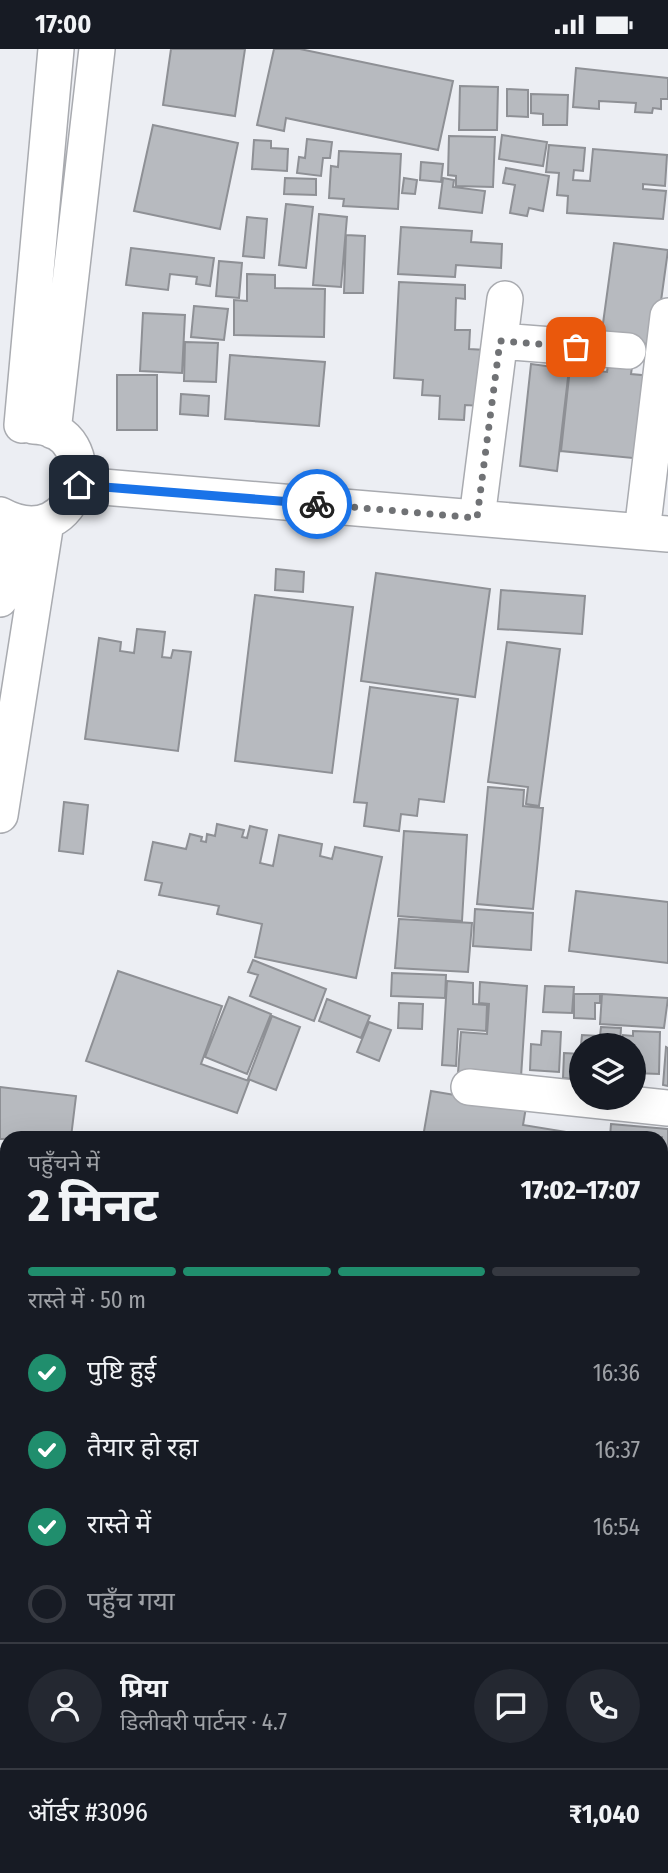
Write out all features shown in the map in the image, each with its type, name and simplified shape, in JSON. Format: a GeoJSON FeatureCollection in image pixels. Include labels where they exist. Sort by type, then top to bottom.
{"type":"FeatureCollection","features":[{"type":"Feature","properties":{"kind":"street"},"geometry":{"type":"LineString","coordinates":[[25,431],[56,49]]}},
{"type":"Feature","properties":{"kind":"street"},"geometry":{"type":"LineString","coordinates":[[25,431],[97,49]]}},
{"type":"Feature","properties":{"kind":"street"},"geometry":{"type":"LineString","coordinates":[[477,518],[505,299]]}},
{"type":"Feature","properties":{"kind":"street"},"geometry":{"type":"LineString","coordinates":[[79,485],[655,533],[668,316]]}},
{"type":"Feature","properties":{"kind":"street"},"geometry":{"type":"LineString","coordinates":[[500,341],[628,351]]}},
{"type":"Feature","properties":{"kind":"street"},"geometry":{"type":"LineString","coordinates":[[20,519],[67,507],[79,485],[79,468],[75,454],[66,440],[25,431]]}},
{"type":"Feature","properties":{"kind":"street"},"geometry":{"type":"LineString","coordinates":[[0,599],[20,519]]}},
{"type":"Feature","properties":{"kind":"street"},"geometry":{"type":"LineString","coordinates":[[0,815],[20,519]]}},
{"type":"Feature","properties":{"kind":"street"},"geometry":{"type":"LineString","coordinates":[[469,1087],[668,1108]]}},
{"type":"Feature","properties":{"kind":"building"},"geometry":{"type":"Polygon","coordinates":[[[171,49],[245,49],[235,116],[163,105],[171,49]]]}},
{"type":"Feature","properties":{"kind":"building"},"geometry":{"type":"Polygon","coordinates":[[[274,49],[300,49],[453,81],[438,150],[286,118],[284,131],[257,125],[274,49]]]}},
{"type":"Feature","properties":{"kind":"building"},"geometry":{"type":"Polygon","coordinates":[[[576,68],[668,78],[668,99],[661,99],[661,109],[653,108],[652,113],[635,112],[636,103],[599,101],[599,109],[573,107],[576,68]]]}},
{"type":"Feature","properties":{"kind":"building"},"geometry":{"type":"Polygon","coordinates":[[[460,86],[498,87],[497,130],[459,130],[460,86]]]}},
{"type":"Feature","properties":{"kind":"building"},"geometry":{"type":"Polygon","coordinates":[[[507,89],[528,90],[528,117],[507,116],[507,89]]]}},
{"type":"Feature","properties":{"kind":"building"},"geometry":{"type":"Polygon","coordinates":[[[531,94],[568,95],[567,125],[543,125],[543,114],[531,113],[531,94]]]}},
{"type":"Feature","properties":{"kind":"building"},"geometry":{"type":"Polygon","coordinates":[[[153,125],[238,143],[220,229],[134,211],[153,125]]]}},
{"type":"Feature","properties":{"kind":"building"},"geometry":{"type":"Polygon","coordinates":[[[502,135],[547,142],[543,166],[499,159],[502,135]]]}},
{"type":"Feature","properties":{"kind":"building"},"geometry":{"type":"Polygon","coordinates":[[[449,136],[495,137],[493,187],[456,186],[456,176],[448,175],[449,136]]]}},
{"type":"Feature","properties":{"kind":"building"},"geometry":{"type":"Polygon","coordinates":[[[307,139],[332,142],[330,158],[323,158],[321,176],[297,173],[299,157],[305,158],[307,139]]]}},
{"type":"Feature","properties":{"kind":"building"},"geometry":{"type":"Polygon","coordinates":[[[254,140],[271,141],[271,148],[288,149],[287,171],[252,169],[254,140]]]}},
{"type":"Feature","properties":{"kind":"building"},"geometry":{"type":"Polygon","coordinates":[[[549,145],[585,148],[583,171],[574,170],[573,180],[590,181],[593,149],[667,155],[665,186],[643,184],[643,189],[666,191],[663,219],[567,213],[568,196],[557,195],[559,173],[546,172],[549,145]]]}},
{"type":"Feature","properties":{"kind":"building"},"geometry":{"type":"Polygon","coordinates":[[[339,151],[401,154],[398,209],[343,206],[344,199],[329,198],[331,166],[338,167],[339,151]]]}},
{"type":"Feature","properties":{"kind":"building"},"geometry":{"type":"Polygon","coordinates":[[[421,162],[443,164],[441,182],[420,180],[421,162]]]}},
{"type":"Feature","properties":{"kind":"building"},"geometry":{"type":"Polygon","coordinates":[[[506,168],[549,176],[543,211],[529,208],[527,216],[510,213],[515,185],[503,183],[506,168]]]}},
{"type":"Feature","properties":{"kind":"building"},"geometry":{"type":"Polygon","coordinates":[[[285,178],[316,179],[316,195],[284,194],[285,178]]]}},
{"type":"Feature","properties":{"kind":"building"},"geometry":{"type":"Polygon","coordinates":[[[404,178],[417,180],[415,194],[402,193],[404,178]]]}},
{"type":"Feature","properties":{"kind":"building"},"geometry":{"type":"Polygon","coordinates":[[[443,178],[454,180],[453,187],[485,191],[482,213],[439,208],[443,178]]]}},
{"type":"Feature","properties":{"kind":"building"},"geometry":{"type":"Polygon","coordinates":[[[286,204],[313,207],[306,268],[279,265],[286,204]]]}},
{"type":"Feature","properties":{"kind":"building"},"geometry":{"type":"Polygon","coordinates":[[[319,214],[347,217],[341,287],[313,285],[319,214]]]}},
{"type":"Feature","properties":{"kind":"building"},"geometry":{"type":"Polygon","coordinates":[[[247,217],[267,219],[264,258],[243,256],[247,217]]]}},
{"type":"Feature","properties":{"kind":"building"},"geometry":{"type":"Polygon","coordinates":[[[401,227],[472,231],[471,242],[502,244],[501,268],[456,265],[455,277],[398,274],[401,227]]]}},
{"type":"Feature","properties":{"kind":"building"},"geometry":{"type":"Polygon","coordinates":[[[346,235],[365,236],[363,293],[344,293],[346,235]]]}},
{"type":"Feature","properties":{"kind":"building"},"geometry":{"type":"Polygon","coordinates":[[[614,243],[668,250],[655,345],[601,338],[614,243]]]}},
{"type":"Feature","properties":{"kind":"building"},"geometry":{"type":"Polygon","coordinates":[[[131,248],[214,258],[210,286],[196,284],[197,277],[170,274],[168,290],[126,285],[131,248]]]}},
{"type":"Feature","properties":{"kind":"building"},"geometry":{"type":"Polygon","coordinates":[[[219,261],[242,263],[239,298],[216,296],[219,261]]]}},
{"type":"Feature","properties":{"kind":"building"},"geometry":{"type":"Polygon","coordinates":[[[247,274],[275,275],[275,288],[325,289],[324,337],[234,335],[234,300],[247,301],[247,274]]]}},
{"type":"Feature","properties":{"kind":"building"},"geometry":{"type":"Polygon","coordinates":[[[399,282],[465,285],[465,299],[456,298],[455,330],[470,330],[469,349],[486,350],[482,406],[465,405],[464,420],[439,419],[440,396],[422,395],[423,380],[394,378],[399,282]]]}},
{"type":"Feature","properties":{"kind":"building"},"geometry":{"type":"Polygon","coordinates":[[[194,306],[228,309],[224,340],[191,337],[194,306]]]}},
{"type":"Feature","properties":{"kind":"building"},"geometry":{"type":"Polygon","coordinates":[[[143,313],[185,315],[182,373],[140,371],[143,313]]]}},
{"type":"Feature","properties":{"kind":"building"},"geometry":{"type":"Polygon","coordinates":[[[185,342],[218,343],[216,382],[184,381],[185,342]]]}},
{"type":"Feature","properties":{"kind":"building"},"geometry":{"type":"Polygon","coordinates":[[[230,355],[325,362],[319,426],[225,419],[230,355]]]}},
{"type":"Feature","properties":{"kind":"building"},"geometry":{"type":"Polygon","coordinates":[[[531,364],[569,369],[557,471],[520,466],[531,364]]]}},
{"type":"Feature","properties":{"kind":"building"},"geometry":{"type":"Polygon","coordinates":[[[608,365],[632,367],[631,374],[652,376],[643,459],[561,451],[570,368],[607,372],[608,365]]]}},
{"type":"Feature","properties":{"kind":"building"},"geometry":{"type":"Polygon","coordinates":[[[117,375],[157,375],[157,430],[117,430],[117,375]]]}},
{"type":"Feature","properties":{"kind":"building"},"geometry":{"type":"Polygon","coordinates":[[[181,394],[209,396],[208,416],[180,414],[181,394]]]}},
{"type":"Feature","properties":{"kind":"building"},"geometry":{"type":"Polygon","coordinates":[[[276,569],[304,572],[303,592],[275,590],[276,569]]]}},
{"type":"Feature","properties":{"kind":"building"},"geometry":{"type":"Polygon","coordinates":[[[376,573],[490,589],[475,697],[361,681],[376,573]]]}},
{"type":"Feature","properties":{"kind":"building"},"geometry":{"type":"Polygon","coordinates":[[[501,590],[585,596],[582,634],[498,629],[501,590]]]}},
{"type":"Feature","properties":{"kind":"building"},"geometry":{"type":"Polygon","coordinates":[[[255,595],[353,607],[332,773],[235,761],[255,595]]]}},
{"type":"Feature","properties":{"kind":"building"},"geometry":{"type":"Polygon","coordinates":[[[137,629],[165,632],[162,657],[171,658],[173,650],[191,652],[178,751],[85,739],[99,638],[121,642],[120,651],[134,653],[137,629]]]}},
{"type":"Feature","properties":{"kind":"building"},"geometry":{"type":"Polygon","coordinates":[[[507,642],[560,649],[539,806],[526,804],[528,787],[488,782],[507,642]]]}},
{"type":"Feature","properties":{"kind":"building"},"geometry":{"type":"Polygon","coordinates":[[[370,687],[458,699],[444,802],[419,799],[417,816],[401,814],[399,831],[364,826],[367,803],[354,802],[370,687]]]}},
{"type":"Feature","properties":{"kind":"building"},"geometry":{"type":"Polygon","coordinates":[[[488,787],[524,790],[523,806],[543,808],[533,909],[477,904],[488,787]]]}},
{"type":"Feature","properties":{"kind":"building"},"geometry":{"type":"Polygon","coordinates":[[[64,802],[88,805],[83,854],[59,851],[64,802]]]}},
{"type":"Feature","properties":{"kind":"building"},"geometry":{"type":"Polygon","coordinates":[[[217,824],[244,830],[242,837],[247,838],[250,826],[267,830],[260,863],[273,866],[279,835],[322,844],[320,856],[332,859],[335,847],[382,857],[356,978],[255,957],[262,924],[217,914],[219,906],[159,895],[162,883],[145,880],[153,842],[186,849],[190,834],[202,837],[201,841],[206,842],[207,834],[215,836],[217,824]]]}},
{"type":"Feature","properties":{"kind":"building"},"geometry":{"type":"Polygon","coordinates":[[[404,831],[467,835],[462,921],[398,916],[404,831]]]}},
{"type":"Feature","properties":{"kind":"building"},"geometry":{"type":"Polygon","coordinates":[[[576,891],[668,902],[668,963],[569,951],[576,891]]]}},
{"type":"Feature","properties":{"kind":"building"},"geometry":{"type":"Polygon","coordinates":[[[475,909],[533,913],[531,950],[473,946],[475,909]]]}},
{"type":"Feature","properties":{"kind":"building"},"geometry":{"type":"Polygon","coordinates":[[[399,919],[472,923],[468,972],[395,968],[399,919]]]}},
{"type":"Feature","properties":{"kind":"building"},"geometry":{"type":"Polygon","coordinates":[[[253,960],[326,989],[314,1021],[250,996],[258,975],[248,972],[253,960]]]}},
{"type":"Feature","properties":{"kind":"building"},"geometry":{"type":"Polygon","coordinates":[[[118,971],[222,1006],[201,1064],[249,1081],[237,1113],[86,1061],[118,971]]]}},
{"type":"Feature","properties":{"kind":"building"},"geometry":{"type":"Polygon","coordinates":[[[392,973],[446,975],[445,998],[391,996],[392,973]]]}},
{"type":"Feature","properties":{"kind":"building"},"geometry":{"type":"Polygon","coordinates":[[[447,981],[473,983],[473,1004],[487,1005],[486,1031],[458,1029],[456,1066],[442,1065],[447,981]]]}},
{"type":"Feature","properties":{"kind":"building"},"geometry":{"type":"Polygon","coordinates":[[[480,982],[527,986],[521,1077],[458,1073],[461,1032],[487,1034],[489,1004],[479,1003],[480,982]]]}},
{"type":"Feature","properties":{"kind":"building"},"geometry":{"type":"Polygon","coordinates":[[[545,986],[574,987],[572,1013],[543,1012],[545,986]]]}},
{"type":"Feature","properties":{"kind":"building"},"geometry":{"type":"Polygon","coordinates":[[[574,994],[600,994],[600,1003],[595,1003],[595,1019],[574,1018],[574,994]]]}},
{"type":"Feature","properties":{"kind":"building"},"geometry":{"type":"Polygon","coordinates":[[[602,994],[668,998],[664,1028],[600,1024],[602,994]]]}},
{"type":"Feature","properties":{"kind":"building"},"geometry":{"type":"Polygon","coordinates":[[[229,997],[271,1014],[247,1074],[205,1057],[229,997]]]}},
{"type":"Feature","properties":{"kind":"building"},"geometry":{"type":"Polygon","coordinates":[[[327,999],[370,1016],[361,1038],[319,1021],[327,999]]]}},
{"type":"Feature","properties":{"kind":"building"},"geometry":{"type":"Polygon","coordinates":[[[399,1003],[423,1004],[422,1029],[398,1028],[399,1003]]]}},
{"type":"Feature","properties":{"kind":"building"},"geometry":{"type":"Polygon","coordinates":[[[272,1016],[300,1027],[276,1090],[248,1079],[272,1016]]]}},
{"type":"Feature","properties":{"kind":"building"},"geometry":{"type":"Polygon","coordinates":[[[369,1022],[391,1030],[379,1061],[357,1052],[369,1022]]]}},
{"type":"Feature","properties":{"kind":"building"},"geometry":{"type":"Polygon","coordinates":[[[601,1027],[621,1028],[621,1033],[600,1033],[601,1027]]]}},
{"type":"Feature","properties":{"kind":"building"},"geometry":{"type":"Polygon","coordinates":[[[542,1031],[561,1032],[559,1072],[530,1070],[531,1044],[541,1045],[542,1031]]]}},
{"type":"Feature","properties":{"kind":"building"},"geometry":{"type":"Polygon","coordinates":[[[660,1032],[659,1074],[646,1073],[646,1033],[633,1033],[660,1032]]]}},
{"type":"Feature","properties":{"kind":"building"},"geometry":{"type":"Polygon","coordinates":[[[666,1047],[668,1048],[668,1086],[663,1085],[666,1047]]]}},
{"type":"Feature","properties":{"kind":"building"},"geometry":{"type":"Polygon","coordinates":[[[564,1053],[569,1053],[569,1079],[563,1078],[564,1053]]]}},
{"type":"Feature","properties":{"kind":"building"},"geometry":{"type":"Polygon","coordinates":[[[0,1087],[76,1096],[72,1131],[0,1131],[0,1087]]]}},
{"type":"Feature","properties":{"kind":"building"},"geometry":{"type":"Polygon","coordinates":[[[431,1091],[526,1107],[523,1125],[560,1131],[424,1131],[431,1091]]]}},
{"type":"Feature","properties":{"kind":"building"},"geometry":{"type":"Polygon","coordinates":[[[611,1124],[668,1129],[668,1131],[610,1131],[611,1124]]]}},
{"type":"Feature","properties":{"kind":"way so far"},"geometry":{"type":"LineString","coordinates":[[317,504],[477,518],[500,341],[576,347]]}},
{"type":"Feature","properties":{"kind":"route"},"geometry":{"type":"LineString","coordinates":[[79,485],[317,504]]}}]}
